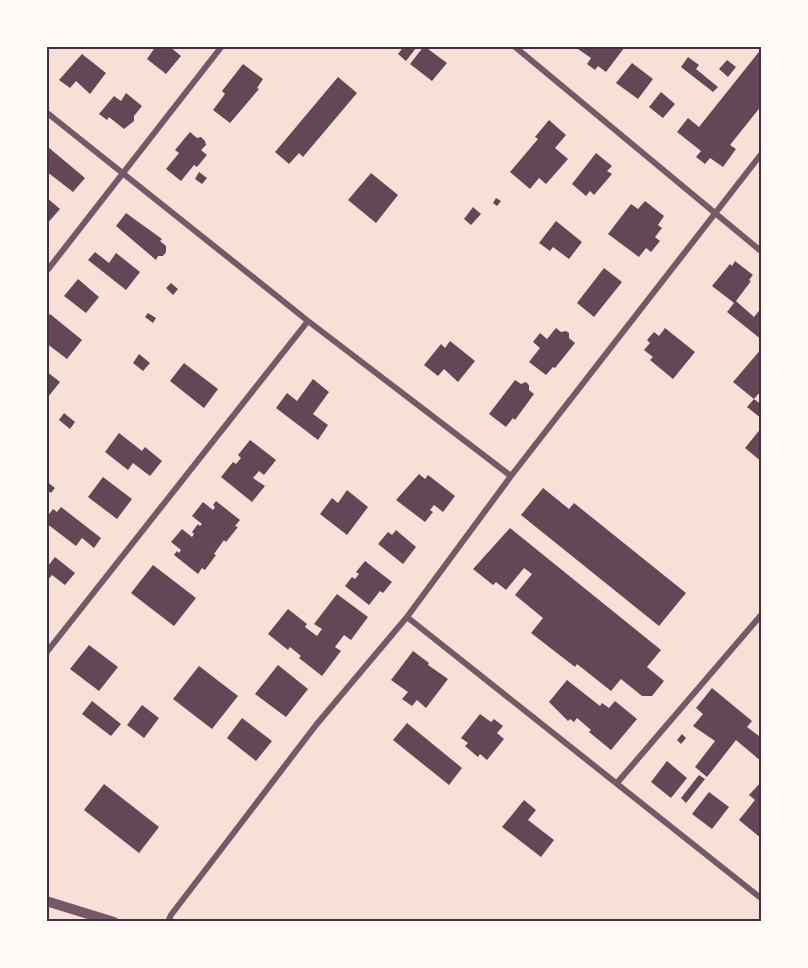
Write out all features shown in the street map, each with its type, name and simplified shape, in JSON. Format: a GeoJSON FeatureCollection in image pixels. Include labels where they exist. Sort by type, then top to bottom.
{"type":"FeatureCollection","features":[{"type":"Feature","properties":{"kind":"street"},"geometry":{"type":"LineString","coordinates":[[46,272],[222,46]]}},
{"type":"Feature","properties":{"kind":"street"},"geometry":{"type":"LineString","coordinates":[[514,46],[762,252]]}},
{"type":"Feature","properties":{"kind":"street"},"geometry":{"type":"LineString","coordinates":[[46,112],[308,321],[511,476]]}},
{"type":"Feature","properties":{"kind":"street"},"geometry":{"type":"LineString","coordinates":[[168,921],[316,725],[407,617],[511,476],[762,153]]}},
{"type":"Feature","properties":{"kind":"street"},"geometry":{"type":"LineString","coordinates":[[46,653],[308,321]]}},
{"type":"Feature","properties":{"kind":"street"},"geometry":{"type":"LineString","coordinates":[[617,783],[762,614]]}},
{"type":"Feature","properties":{"kind":"street"},"geometry":{"type":"LineString","coordinates":[[407,617],[762,899]]}},
{"type":"Feature","properties":{"kind":"street"},"geometry":{"type":"LineString","coordinates":[[46,901],[114,921]]}},
{"type":"Feature","properties":{"kind":"building"},"geometry":{"type":"Polygon","coordinates":[[[156,46],[169,46],[181,56],[166,74],[147,59],[156,46]]]}},
{"type":"Feature","properties":{"kind":"building"},"geometry":{"type":"Polygon","coordinates":[[[404,46],[416,48],[406,61],[398,54],[404,46]]]}},
{"type":"Feature","properties":{"kind":"building"},"geometry":{"type":"Polygon","coordinates":[[[424,46],[447,63],[432,81],[410,64],[424,46]]]}},
{"type":"Feature","properties":{"kind":"building"},"geometry":{"type":"Polygon","coordinates":[[[580,46],[621,46],[624,48],[606,72],[598,66],[595,70],[587,64],[591,58],[578,49],[580,46]]]}},
{"type":"Feature","properties":{"kind":"building"},"geometry":{"type":"Polygon","coordinates":[[[762,48],[762,105],[730,145],[736,149],[723,167],[710,158],[705,164],[696,157],[701,151],[677,132],[688,118],[699,127],[762,48]]]}},
{"type":"Feature","properties":{"kind":"building"},"geometry":{"type":"Polygon","coordinates":[[[82,54],[106,73],[90,94],[76,81],[70,88],[59,80],[82,54]]]}},
{"type":"Feature","properties":{"kind":"building"},"geometry":{"type":"Polygon","coordinates":[[[688,57],[699,65],[696,69],[718,87],[713,92],[681,67],[688,57]]]}},
{"type":"Feature","properties":{"kind":"building"},"geometry":{"type":"Polygon","coordinates":[[[727,60],[736,67],[728,77],[719,69],[727,60]]]}},
{"type":"Feature","properties":{"kind":"building"},"geometry":{"type":"Polygon","coordinates":[[[632,63],[653,79],[638,99],[616,83],[632,63]]]}},
{"type":"Feature","properties":{"kind":"building"},"geometry":{"type":"Polygon","coordinates":[[[243,64],[263,79],[257,88],[259,89],[230,123],[213,110],[225,94],[222,91],[243,64]]]}},
{"type":"Feature","properties":{"kind":"building"},"geometry":{"type":"Polygon","coordinates":[[[338,77],[357,93],[303,157],[299,153],[289,164],[275,152],[338,77]]]}},
{"type":"Feature","properties":{"kind":"building"},"geometry":{"type":"Polygon","coordinates":[[[661,92],[675,104],[663,118],[649,107],[661,92]]]}},
{"type":"Feature","properties":{"kind":"building"},"geometry":{"type":"Polygon","coordinates":[[[126,93],[142,106],[134,116],[134,121],[124,129],[109,117],[107,120],[99,114],[114,96],[121,101],[126,93]]]}},
{"type":"Feature","properties":{"kind":"building"},"geometry":{"type":"Polygon","coordinates":[[[549,120],[566,135],[555,148],[568,159],[546,184],[539,178],[530,189],[510,172],[538,139],[535,137],[549,120]]]}},
{"type":"Feature","properties":{"kind":"building"},"geometry":{"type":"Polygon","coordinates":[[[190,132],[205,141],[206,145],[201,150],[207,155],[197,167],[194,165],[181,181],[166,169],[179,153],[175,150],[190,132]]]}},
{"type":"Feature","properties":{"kind":"building"},"geometry":{"type":"Polygon","coordinates":[[[48,147],[85,178],[73,192],[46,171],[46,149],[48,147]]]}},
{"type":"Feature","properties":{"kind":"building"},"geometry":{"type":"Polygon","coordinates":[[[596,153],[612,166],[607,171],[612,174],[594,195],[590,191],[586,196],[572,184],[596,153]]]}},
{"type":"Feature","properties":{"kind":"building"},"geometry":{"type":"Polygon","coordinates":[[[199,172],[207,178],[202,184],[195,179],[199,172]]]}},
{"type":"Feature","properties":{"kind":"building"},"geometry":{"type":"Polygon","coordinates":[[[371,173],[398,195],[376,223],[348,200],[371,173]]]}},
{"type":"Feature","properties":{"kind":"building"},"geometry":{"type":"Polygon","coordinates":[[[46,197],[60,209],[46,225],[46,197]]]}},
{"type":"Feature","properties":{"kind":"building"},"geometry":{"type":"Polygon","coordinates":[[[496,198],[501,201],[497,206],[493,203],[496,198]]]}},
{"type":"Feature","properties":{"kind":"building"},"geometry":{"type":"Polygon","coordinates":[[[645,201],[664,216],[658,225],[662,228],[655,237],[660,241],[651,252],[646,248],[639,257],[608,234],[631,204],[638,209],[645,201]]]}},
{"type":"Feature","properties":{"kind":"building"},"geometry":{"type":"Polygon","coordinates":[[[473,207],[481,214],[471,225],[464,219],[473,207]]]}},
{"type":"Feature","properties":{"kind":"building"},"geometry":{"type":"Polygon","coordinates":[[[126,213],[162,239],[160,241],[166,246],[163,256],[158,256],[156,260],[116,226],[126,213]]]}},
{"type":"Feature","properties":{"kind":"building"},"geometry":{"type":"Polygon","coordinates":[[[556,221],[582,242],[569,259],[553,247],[550,251],[539,243],[556,221]]]}},
{"type":"Feature","properties":{"kind":"building"},"geometry":{"type":"Polygon","coordinates":[[[95,252],[109,263],[116,253],[140,272],[126,290],[88,260],[95,252]]]}},
{"type":"Feature","properties":{"kind":"building"},"geometry":{"type":"Polygon","coordinates":[[[735,261],[753,275],[736,301],[754,317],[762,307],[762,340],[727,312],[734,303],[712,286],[735,261]]]}},
{"type":"Feature","properties":{"kind":"building"},"geometry":{"type":"Polygon","coordinates":[[[604,268],[622,282],[594,317],[577,303],[604,268]]]}},
{"type":"Feature","properties":{"kind":"building"},"geometry":{"type":"Polygon","coordinates":[[[78,279],[99,297],[86,313],[64,296],[78,279]]]}},
{"type":"Feature","properties":{"kind":"building"},"geometry":{"type":"Polygon","coordinates":[[[171,283],[178,289],[173,295],[166,288],[171,283]]]}},
{"type":"Feature","properties":{"kind":"building"},"geometry":{"type":"Polygon","coordinates":[[[148,313],[156,318],[153,323],[145,317],[148,313]]]}},
{"type":"Feature","properties":{"kind":"building"},"geometry":{"type":"Polygon","coordinates":[[[50,314],[82,340],[67,359],[46,343],[49,336],[46,334],[46,318],[50,314]]]}},
{"type":"Feature","properties":{"kind":"building"},"geometry":{"type":"Polygon","coordinates":[[[556,328],[561,332],[569,333],[569,338],[575,343],[555,368],[553,367],[546,375],[529,362],[540,348],[533,342],[540,333],[547,339],[556,328]]]}},
{"type":"Feature","properties":{"kind":"building"},"geometry":{"type":"Polygon","coordinates":[[[665,328],[695,352],[673,379],[650,360],[653,357],[644,350],[650,343],[647,340],[654,332],[659,336],[665,328]]]}},
{"type":"Feature","properties":{"kind":"building"},"geometry":{"type":"Polygon","coordinates":[[[450,341],[475,361],[458,382],[444,369],[438,376],[424,365],[441,344],[445,348],[450,341]]]}},
{"type":"Feature","properties":{"kind":"building"},"geometry":{"type":"Polygon","coordinates":[[[762,348],[762,390],[754,399],[733,382],[762,348]]]}},
{"type":"Feature","properties":{"kind":"building"},"geometry":{"type":"Polygon","coordinates":[[[139,354],[150,363],[143,371],[133,363],[139,354]]]}},
{"type":"Feature","properties":{"kind":"building"},"geometry":{"type":"Polygon","coordinates":[[[184,363],[218,389],[204,408],[170,381],[184,363]]]}},
{"type":"Feature","properties":{"kind":"building"},"geometry":{"type":"Polygon","coordinates":[[[46,371],[60,382],[48,397],[46,396],[46,371]]]}},
{"type":"Feature","properties":{"kind":"building"},"geometry":{"type":"Polygon","coordinates":[[[313,379],[329,392],[313,414],[328,425],[318,440],[276,408],[287,393],[297,401],[313,379]]]}},
{"type":"Feature","properties":{"kind":"building"},"geometry":{"type":"Polygon","coordinates":[[[515,380],[521,384],[526,382],[529,390],[534,394],[515,420],[513,418],[506,427],[489,414],[515,380]]]}},
{"type":"Feature","properties":{"kind":"building"},"geometry":{"type":"Polygon","coordinates":[[[754,399],[762,405],[762,419],[747,407],[754,399]]]}},
{"type":"Feature","properties":{"kind":"building"},"geometry":{"type":"Polygon","coordinates":[[[64,413],[75,422],[70,429],[59,420],[64,413]]]}},
{"type":"Feature","properties":{"kind":"building"},"geometry":{"type":"Polygon","coordinates":[[[762,427],[762,462],[745,448],[762,427]]]}},
{"type":"Feature","properties":{"kind":"building"},"geometry":{"type":"Polygon","coordinates":[[[119,433],[142,451],[145,447],[162,461],[150,476],[133,463],[128,470],[105,452],[119,433]]]}},
{"type":"Feature","properties":{"kind":"building"},"geometry":{"type":"Polygon","coordinates":[[[250,440],[276,460],[264,475],[259,471],[253,478],[265,486],[252,502],[221,477],[233,462],[236,464],[241,458],[238,455],[250,440]]]}},
{"type":"Feature","properties":{"kind":"building"},"geometry":{"type":"Polygon","coordinates":[[[419,474],[425,479],[428,475],[455,496],[443,512],[434,505],[430,510],[433,512],[425,522],[396,500],[419,474]]]}},
{"type":"Feature","properties":{"kind":"building"},"geometry":{"type":"Polygon","coordinates":[[[103,477],[132,499],[117,519],[88,497],[103,477]]]}},
{"type":"Feature","properties":{"kind":"building"},"geometry":{"type":"Polygon","coordinates":[[[46,481],[55,488],[51,493],[46,489],[46,481]]]}},
{"type":"Feature","properties":{"kind":"building"},"geometry":{"type":"Polygon","coordinates":[[[543,488],[569,509],[574,503],[686,593],[659,626],[521,515],[543,488]]]}},
{"type":"Feature","properties":{"kind":"building"},"geometry":{"type":"Polygon","coordinates":[[[347,490],[368,507],[347,535],[320,514],[332,498],[338,503],[347,490]]]}},
{"type":"Feature","properties":{"kind":"building"},"geometry":{"type":"Polygon","coordinates":[[[216,501],[240,520],[235,526],[238,527],[226,542],[224,540],[205,570],[202,568],[198,574],[174,555],[181,550],[171,542],[182,529],[192,537],[194,534],[192,532],[198,524],[200,526],[202,524],[192,516],[203,502],[213,510],[216,501]]]}},
{"type":"Feature","properties":{"kind":"building"},"geometry":{"type":"Polygon","coordinates":[[[61,507],[101,538],[94,548],[82,538],[76,546],[46,523],[46,518],[53,509],[57,512],[61,507]]]}},
{"type":"Feature","properties":{"kind":"building"},"geometry":{"type":"Polygon","coordinates":[[[510,528],[661,650],[647,667],[664,681],[652,696],[642,696],[621,679],[611,691],[577,664],[575,667],[531,633],[543,618],[515,595],[532,574],[524,568],[506,590],[496,582],[493,585],[473,569],[510,528]]]}},
{"type":"Feature","properties":{"kind":"building"},"geometry":{"type":"Polygon","coordinates":[[[396,530],[416,547],[403,564],[378,544],[388,532],[392,535],[396,530]]]}},
{"type":"Feature","properties":{"kind":"building"},"geometry":{"type":"Polygon","coordinates":[[[55,557],[75,573],[65,585],[52,575],[46,582],[46,565],[48,566],[55,557]]]}},
{"type":"Feature","properties":{"kind":"building"},"geometry":{"type":"Polygon","coordinates":[[[365,561],[392,582],[383,593],[380,591],[369,605],[345,586],[352,577],[355,579],[359,574],[356,572],[365,561]]]}},
{"type":"Feature","properties":{"kind":"building"},"geometry":{"type":"Polygon","coordinates":[[[153,565],[196,598],[174,626],[131,593],[153,565]]]}},
{"type":"Feature","properties":{"kind":"building"},"geometry":{"type":"Polygon","coordinates":[[[337,594],[368,617],[351,640],[344,635],[335,647],[341,651],[322,676],[299,658],[301,656],[290,647],[288,650],[268,634],[288,609],[307,624],[305,627],[317,636],[322,629],[314,624],[337,594]]]}},
{"type":"Feature","properties":{"kind":"building"},"geometry":{"type":"Polygon","coordinates":[[[89,645],[118,667],[99,691],[70,669],[89,645]]]}},
{"type":"Feature","properties":{"kind":"building"},"geometry":{"type":"Polygon","coordinates":[[[413,651],[448,679],[426,708],[417,700],[412,706],[402,699],[408,692],[391,680],[413,651]]]}},
{"type":"Feature","properties":{"kind":"building"},"geometry":{"type":"Polygon","coordinates":[[[278,665],[308,689],[286,717],[255,694],[278,665]]]}},
{"type":"Feature","properties":{"kind":"building"},"geometry":{"type":"Polygon","coordinates":[[[199,666],[238,696],[212,729],[173,699],[199,666]]]}},
{"type":"Feature","properties":{"kind":"building"},"geometry":{"type":"Polygon","coordinates":[[[567,680],[600,706],[602,703],[609,708],[615,701],[637,719],[611,750],[589,732],[591,730],[577,718],[574,722],[570,719],[568,721],[549,702],[567,680]]]}},
{"type":"Feature","properties":{"kind":"building"},"geometry":{"type":"Polygon","coordinates":[[[712,688],[752,721],[747,727],[759,736],[762,733],[762,762],[736,740],[707,777],[695,767],[715,741],[693,726],[703,714],[696,708],[712,688]]]}},
{"type":"Feature","properties":{"kind":"building"},"geometry":{"type":"Polygon","coordinates":[[[92,701],[121,724],[111,736],[82,714],[92,701]]]}},
{"type":"Feature","properties":{"kind":"building"},"geometry":{"type":"Polygon","coordinates":[[[142,705],[159,718],[144,738],[127,725],[142,705]]]}},
{"type":"Feature","properties":{"kind":"building"},"geometry":{"type":"Polygon","coordinates":[[[480,714],[491,722],[494,719],[503,726],[497,733],[504,739],[487,760],[480,754],[478,757],[465,746],[468,743],[461,738],[480,714]]]}},
{"type":"Feature","properties":{"kind":"building"},"geometry":{"type":"Polygon","coordinates":[[[242,718],[272,741],[256,761],[227,738],[242,718]]]}},
{"type":"Feature","properties":{"kind":"building"},"geometry":{"type":"Polygon","coordinates":[[[407,723],[462,768],[449,785],[393,740],[407,723]]]}},
{"type":"Feature","properties":{"kind":"building"},"geometry":{"type":"Polygon","coordinates":[[[682,734],[686,738],[681,744],[677,740],[682,734]]]}},
{"type":"Feature","properties":{"kind":"building"},"geometry":{"type":"Polygon","coordinates":[[[667,761],[687,778],[671,798],[651,782],[667,761]]]}},
{"type":"Feature","properties":{"kind":"building"},"geometry":{"type":"Polygon","coordinates":[[[699,775],[705,779],[686,803],[681,798],[699,775]]]}},
{"type":"Feature","properties":{"kind":"building"},"geometry":{"type":"Polygon","coordinates":[[[762,781],[762,839],[739,820],[755,800],[749,795],[762,781]]]}},
{"type":"Feature","properties":{"kind":"building"},"geometry":{"type":"Polygon","coordinates":[[[104,784],[159,827],[139,853],[84,810],[104,784]]]}},
{"type":"Feature","properties":{"kind":"building"},"geometry":{"type":"Polygon","coordinates":[[[709,792],[729,807],[712,829],[692,814],[709,792]]]}},
{"type":"Feature","properties":{"kind":"building"},"geometry":{"type":"Polygon","coordinates":[[[524,800],[536,810],[528,820],[554,840],[541,857],[502,827],[524,800]]]}}]}
